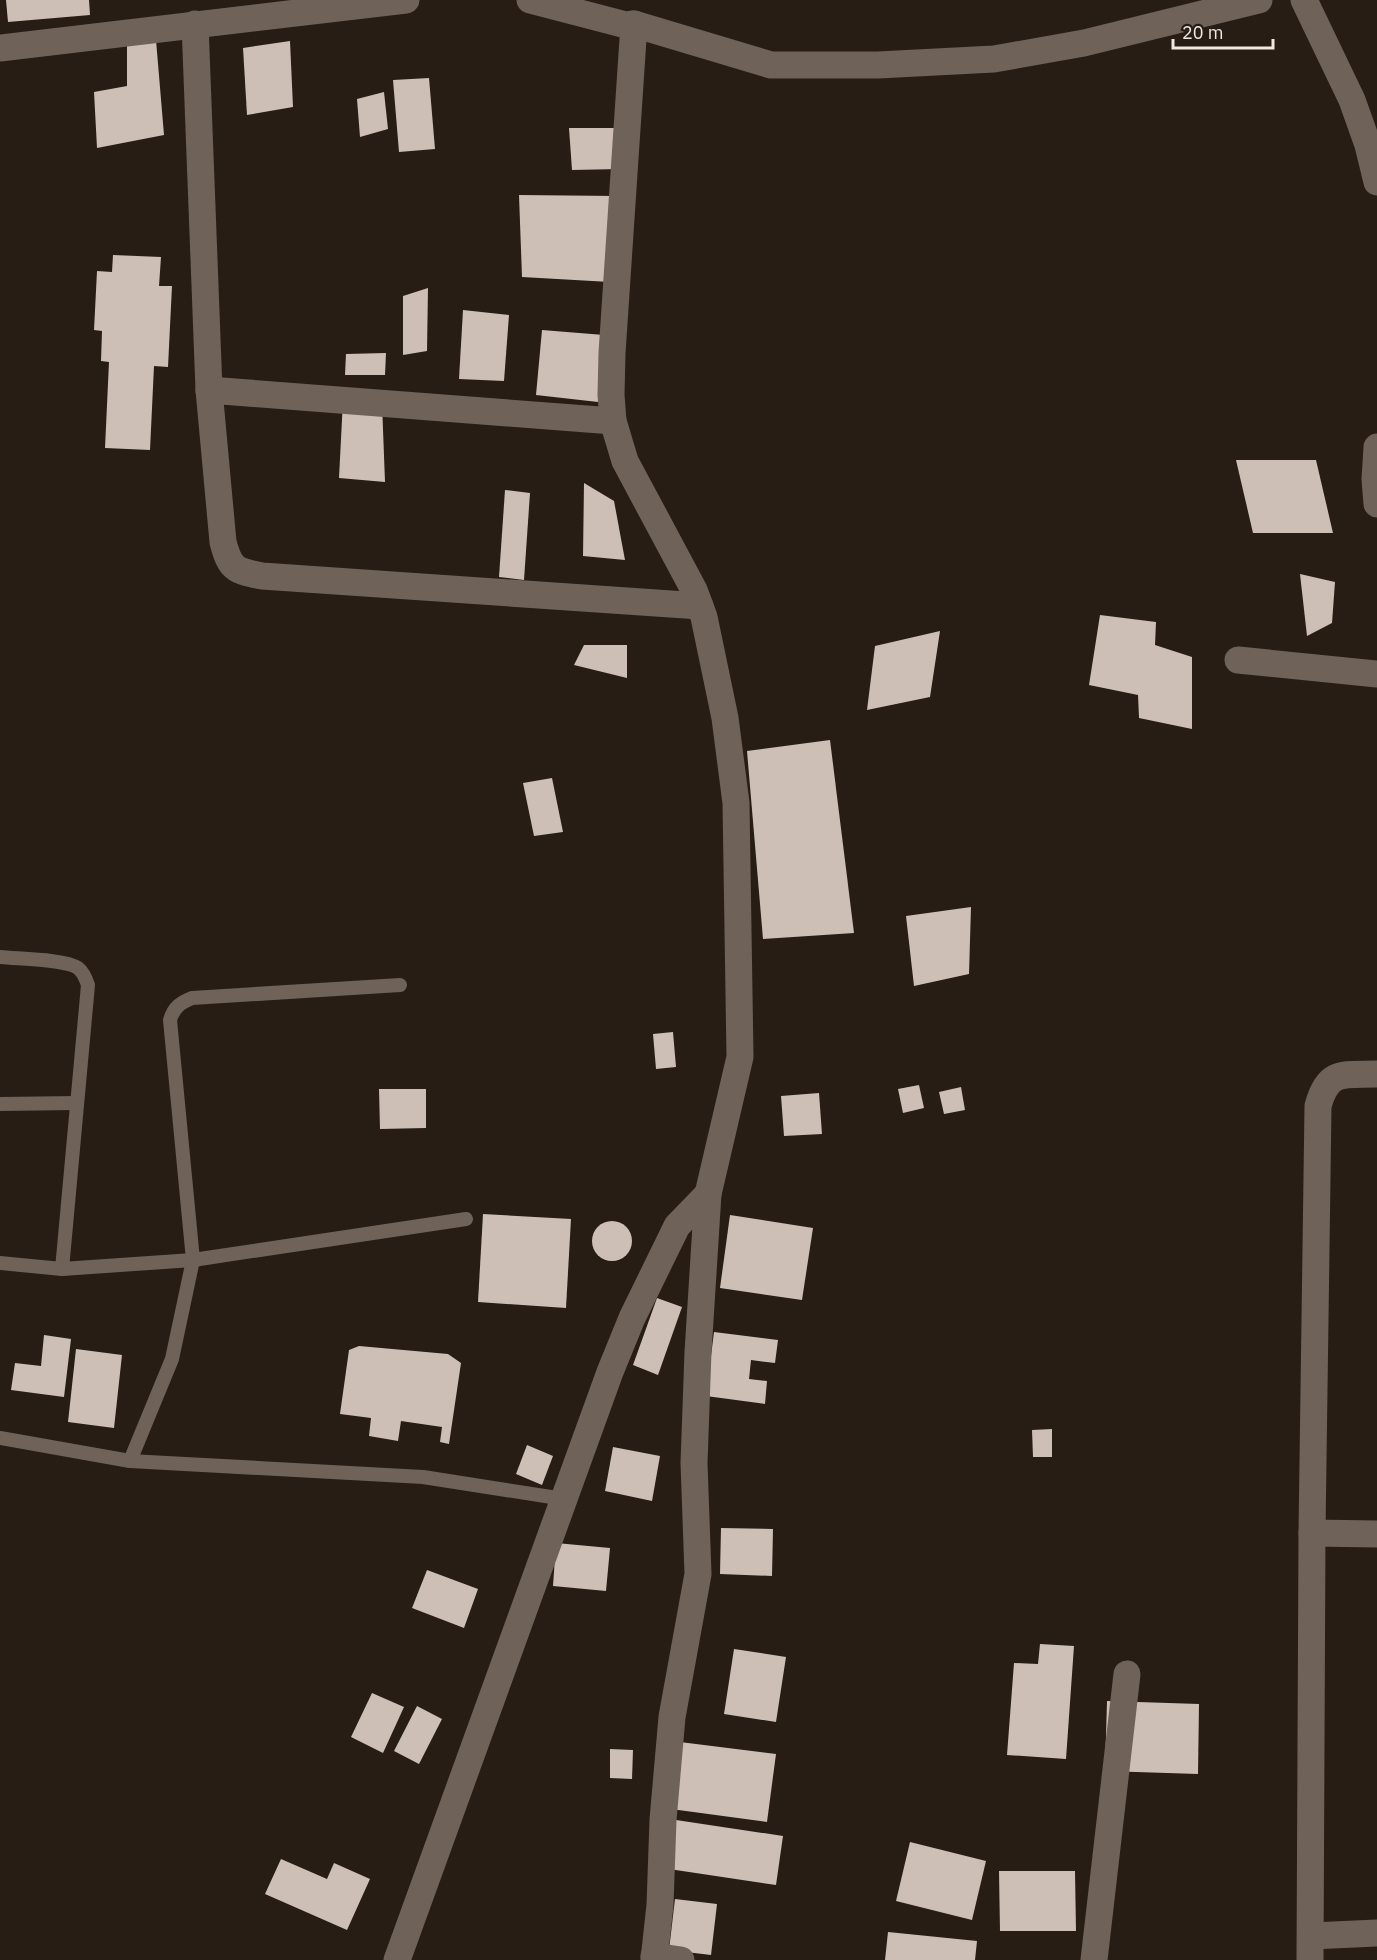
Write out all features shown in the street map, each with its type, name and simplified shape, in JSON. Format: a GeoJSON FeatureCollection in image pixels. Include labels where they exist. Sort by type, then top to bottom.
{"type":"FeatureCollection","features":[{"type":"Feature","properties":{"kind":"street"},"geometry":{"type":"LineString","coordinates":[[0,48],[406,0]]}},
{"type":"Feature","properties":{"kind":"street"},"geometry":{"type":"LineString","coordinates":[[530,0],[626,25],[634,24],[771,65],[878,65],[994,58],[1084,44],[1259,0]]}},
{"type":"Feature","properties":{"kind":"street"},"geometry":{"type":"LineString","coordinates":[[1304,0],[1352,100],[1368,145],[1377,182]]}},
{"type":"Feature","properties":{"kind":"street"},"geometry":{"type":"LineString","coordinates":[[195,24],[209,390],[223,542],[232,567],[243,573],[262,576],[700,606]]}},
{"type":"Feature","properties":{"kind":"street"},"geometry":{"type":"LineString","coordinates":[[634,24],[612,353],[613,421],[625,461],[694,590],[700,606],[725,718],[736,803],[740,1057],[708,1194],[694,1463],[698,1574],[672,1717],[663,1820],[660,1905],[654,1958],[681,1960]]}},
{"type":"Feature","properties":{"kind":"street"},"geometry":{"type":"LineString","coordinates":[[209,390],[613,421]]}},
{"type":"Feature","properties":{"kind":"street"},"geometry":{"type":"LineString","coordinates":[[1377,447],[1375,479],[1377,504]]}},
{"type":"Feature","properties":{"kind":"street"},"geometry":{"type":"LineString","coordinates":[[1238,660],[1377,674]]}},
{"type":"Feature","properties":{"kind":"street"},"geometry":{"type":"LineString","coordinates":[[1377,1074],[1343,1075],[1334,1078],[1322,1091],[1318,1106],[1312,1533],[1310,1948],[1377,1933]]}},
{"type":"Feature","properties":{"kind":"street"},"geometry":{"type":"LineString","coordinates":[[397,1960],[632,1318],[677,1226],[708,1194]]}},
{"type":"Feature","properties":{"kind":"street"},"geometry":{"type":"LineString","coordinates":[[1312,1533],[1377,1534]]}},
{"type":"Feature","properties":{"kind":"street"},"geometry":{"type":"LineString","coordinates":[[1094,1960],[1127,1674]]}},
{"type":"Feature","properties":{"kind":"lane"},"geometry":{"type":"LineString","coordinates":[[0,957],[67,964],[79,969],[88,985],[62,1269]]}},
{"type":"Feature","properties":{"kind":"lane"},"geometry":{"type":"LineString","coordinates":[[130,1461],[172,1359],[193,1260],[170,1020],[173,1012],[179,1003],[192,998],[400,985]]}},
{"type":"Feature","properties":{"kind":"lane"},"geometry":{"type":"LineString","coordinates":[[0,1104],[77,1103]]}},
{"type":"Feature","properties":{"kind":"lane"},"geometry":{"type":"LineString","coordinates":[[0,1263],[62,1269],[193,1260],[466,1219]]}},
{"type":"Feature","properties":{"kind":"lane"},"geometry":{"type":"LineString","coordinates":[[0,1438],[130,1461],[423,1477],[564,1499]]}},
{"type":"Feature","properties":{"kind":"building"},"geometry":{"type":"Polygon","coordinates":[[[6,0],[89,0],[90,15],[8,22],[6,0]]]}},
{"type":"Feature","properties":{"kind":"building"},"geometry":{"type":"Polygon","coordinates":[[[156,40],[164,135],[97,148],[94,92],[127,86],[127,43],[156,40]]]}},
{"type":"Feature","properties":{"kind":"building"},"geometry":{"type":"Polygon","coordinates":[[[290,41],[293,107],[247,115],[243,48],[290,41]]]}},
{"type":"Feature","properties":{"kind":"building"},"geometry":{"type":"Polygon","coordinates":[[[429,78],[435,149],[399,152],[393,80],[429,78]]]}},
{"type":"Feature","properties":{"kind":"building"},"geometry":{"type":"Polygon","coordinates":[[[384,92],[388,129],[360,137],[357,99],[384,92]]]}},
{"type":"Feature","properties":{"kind":"building"},"geometry":{"type":"Polygon","coordinates":[[[569,128],[617,128],[620,169],[572,170],[569,128]]]}},
{"type":"Feature","properties":{"kind":"building"},"geometry":{"type":"Polygon","coordinates":[[[519,195],[616,196],[610,282],[522,277],[519,195]]]}},
{"type":"Feature","properties":{"kind":"building"},"geometry":{"type":"Polygon","coordinates":[[[113,255],[161,257],[159,286],[172,286],[168,367],[154,366],[150,450],[105,448],[109,362],[101,361],[102,331],[94,330],[97,271],[112,272],[113,255]]]}},
{"type":"Feature","properties":{"kind":"building"},"geometry":{"type":"Polygon","coordinates":[[[428,288],[427,351],[403,355],[403,296],[428,288]]]}},
{"type":"Feature","properties":{"kind":"building"},"geometry":{"type":"Polygon","coordinates":[[[463,310],[509,315],[504,381],[459,379],[463,310]]]}},
{"type":"Feature","properties":{"kind":"building"},"geometry":{"type":"Polygon","coordinates":[[[542,330],[604,335],[598,402],[536,395],[542,330]]]}},
{"type":"Feature","properties":{"kind":"building"},"geometry":{"type":"Polygon","coordinates":[[[386,353],[385,375],[345,375],[346,354],[386,353]]]}},
{"type":"Feature","properties":{"kind":"building"},"geometry":{"type":"Polygon","coordinates":[[[343,400],[382,403],[385,482],[339,478],[343,400]]]}},
{"type":"Feature","properties":{"kind":"building"},"geometry":{"type":"Polygon","coordinates":[[[1236,460],[1316,460],[1333,533],[1253,533],[1236,460]]]}},
{"type":"Feature","properties":{"kind":"building"},"geometry":{"type":"Polygon","coordinates":[[[584,483],[614,501],[625,560],[583,556],[584,483]]]}},
{"type":"Feature","properties":{"kind":"building"},"geometry":{"type":"Polygon","coordinates":[[[505,490],[530,493],[524,580],[499,577],[505,490]]]}},
{"type":"Feature","properties":{"kind":"building"},"geometry":{"type":"Polygon","coordinates":[[[1300,574],[1335,582],[1332,623],[1307,636],[1300,574]]]}},
{"type":"Feature","properties":{"kind":"building"},"geometry":{"type":"Polygon","coordinates":[[[1100,615],[1156,622],[1155,645],[1192,657],[1192,729],[1139,718],[1138,695],[1089,685],[1100,615]]]}},
{"type":"Feature","properties":{"kind":"building"},"geometry":{"type":"Polygon","coordinates":[[[940,631],[930,697],[867,710],[875,646],[940,631]]]}},
{"type":"Feature","properties":{"kind":"building"},"geometry":{"type":"Polygon","coordinates":[[[584,645],[627,645],[627,678],[574,665],[584,645]]]}},
{"type":"Feature","properties":{"kind":"building"},"geometry":{"type":"Polygon","coordinates":[[[830,740],[854,933],[763,939],[747,751],[830,740]]]}},
{"type":"Feature","properties":{"kind":"building"},"geometry":{"type":"Polygon","coordinates":[[[552,778],[563,832],[534,836],[523,783],[552,778]]]}},
{"type":"Feature","properties":{"kind":"building"},"geometry":{"type":"Polygon","coordinates":[[[971,907],[969,974],[914,986],[906,916],[971,907]]]}},
{"type":"Feature","properties":{"kind":"building"},"geometry":{"type":"Polygon","coordinates":[[[673,1032],[676,1067],[656,1069],[653,1034],[673,1032]]]}},
{"type":"Feature","properties":{"kind":"building"},"geometry":{"type":"Polygon","coordinates":[[[919,1085],[924,1108],[903,1113],[898,1089],[919,1085]]]}},
{"type":"Feature","properties":{"kind":"building"},"geometry":{"type":"Polygon","coordinates":[[[961,1087],[965,1110],[944,1114],[939,1092],[961,1087]]]}},
{"type":"Feature","properties":{"kind":"building"},"geometry":{"type":"Polygon","coordinates":[[[379,1089],[426,1089],[426,1128],[380,1129],[379,1089]]]}},
{"type":"Feature","properties":{"kind":"building"},"geometry":{"type":"Polygon","coordinates":[[[819,1093],[822,1134],[784,1136],[781,1096],[819,1093]]]}},
{"type":"Feature","properties":{"kind":"building"},"geometry":{"type":"Polygon","coordinates":[[[483,1214],[571,1219],[566,1308],[478,1302],[483,1214]]]}},
{"type":"Feature","properties":{"kind":"building"},"geometry":{"type":"Polygon","coordinates":[[[730,1215],[813,1228],[802,1300],[720,1288],[730,1215]]]}},
{"type":"Feature","properties":{"kind":"building"},"geometry":{"type":"Polygon","coordinates":[[[612,1221],[620,1222],[626,1227],[631,1233],[631,1249],[626,1255],[620,1260],[612,1261],[604,1260],[598,1255],[593,1249],[592,1241],[593,1233],[598,1227],[604,1222],[612,1221]]]}},
{"type":"Feature","properties":{"kind":"building"},"geometry":{"type":"Polygon","coordinates":[[[657,1298],[682,1307],[658,1375],[633,1365],[657,1298]]]}},
{"type":"Feature","properties":{"kind":"building"},"geometry":{"type":"Polygon","coordinates":[[[714,1332],[778,1340],[775,1363],[751,1360],[749,1379],[767,1381],[765,1404],[706,1396],[714,1332]]]}},
{"type":"Feature","properties":{"kind":"building"},"geometry":{"type":"Polygon","coordinates":[[[44,1335],[71,1339],[64,1397],[11,1390],[15,1363],[41,1366],[44,1335]]]}},
{"type":"Feature","properties":{"kind":"building"},"geometry":{"type":"Polygon","coordinates":[[[359,1346],[448,1354],[461,1363],[449,1444],[440,1442],[442,1427],[401,1421],[398,1441],[369,1436],[371,1418],[340,1414],[349,1350],[359,1346]]]}},
{"type":"Feature","properties":{"kind":"building"},"geometry":{"type":"Polygon","coordinates":[[[76,1349],[122,1355],[114,1428],[68,1422],[76,1349]]]}},
{"type":"Feature","properties":{"kind":"building"},"geometry":{"type":"Polygon","coordinates":[[[1052,1429],[1052,1457],[1033,1457],[1032,1430],[1052,1429]]]}},
{"type":"Feature","properties":{"kind":"building"},"geometry":{"type":"Polygon","coordinates":[[[527,1445],[553,1456],[542,1485],[516,1474],[527,1445]]]}},
{"type":"Feature","properties":{"kind":"building"},"geometry":{"type":"Polygon","coordinates":[[[613,1447],[660,1456],[652,1501],[605,1491],[613,1447]]]}},
{"type":"Feature","properties":{"kind":"building"},"geometry":{"type":"Polygon","coordinates":[[[721,1528],[773,1529],[772,1576],[720,1574],[721,1528]]]}},
{"type":"Feature","properties":{"kind":"building"},"geometry":{"type":"Polygon","coordinates":[[[556,1543],[610,1548],[606,1591],[553,1586],[556,1543]]]}},
{"type":"Feature","properties":{"kind":"building"},"geometry":{"type":"Polygon","coordinates":[[[427,1570],[478,1589],[464,1628],[412,1608],[427,1570]]]}},
{"type":"Feature","properties":{"kind":"building"},"geometry":{"type":"Polygon","coordinates":[[[1040,1644],[1074,1646],[1066,1759],[1007,1755],[1014,1663],[1038,1664],[1040,1644]]]}},
{"type":"Feature","properties":{"kind":"building"},"geometry":{"type":"Polygon","coordinates":[[[734,1649],[786,1657],[776,1722],[724,1714],[734,1649]]]}},
{"type":"Feature","properties":{"kind":"building"},"geometry":{"type":"Polygon","coordinates":[[[372,1693],[404,1707],[383,1753],[351,1737],[372,1693]]]}},
{"type":"Feature","properties":{"kind":"building"},"geometry":{"type":"Polygon","coordinates":[[[1107,1701],[1199,1704],[1198,1774],[1105,1771],[1107,1701]]]}},
{"type":"Feature","properties":{"kind":"building"},"geometry":{"type":"Polygon","coordinates":[[[417,1706],[442,1719],[419,1764],[394,1751],[417,1706]]]}},
{"type":"Feature","properties":{"kind":"building"},"geometry":{"type":"Polygon","coordinates":[[[680,1742],[776,1754],[767,1822],[671,1809],[680,1742]]]}},
{"type":"Feature","properties":{"kind":"building"},"geometry":{"type":"Polygon","coordinates":[[[610,1749],[633,1750],[632,1779],[610,1778],[610,1749]]]}},
{"type":"Feature","properties":{"kind":"building"},"geometry":{"type":"Polygon","coordinates":[[[676,1820],[783,1836],[776,1885],[669,1869],[676,1820]]]}},
{"type":"Feature","properties":{"kind":"building"},"geometry":{"type":"Polygon","coordinates":[[[910,1842],[986,1861],[972,1920],[896,1901],[910,1842]]]}},
{"type":"Feature","properties":{"kind":"building"},"geometry":{"type":"Polygon","coordinates":[[[281,1859],[327,1879],[334,1863],[370,1879],[347,1930],[265,1894],[281,1859]]]}},
{"type":"Feature","properties":{"kind":"building"},"geometry":{"type":"Polygon","coordinates":[[[999,1871],[1075,1871],[1076,1931],[1000,1931],[999,1871]]]}},
{"type":"Feature","properties":{"kind":"building"},"geometry":{"type":"Polygon","coordinates":[[[675,1899],[717,1904],[711,1955],[669,1950],[675,1899]]]}},
{"type":"Feature","properties":{"kind":"building"},"geometry":{"type":"Polygon","coordinates":[[[888,1932],[977,1941],[975,1960],[885,1960],[888,1932]]]}}]}
